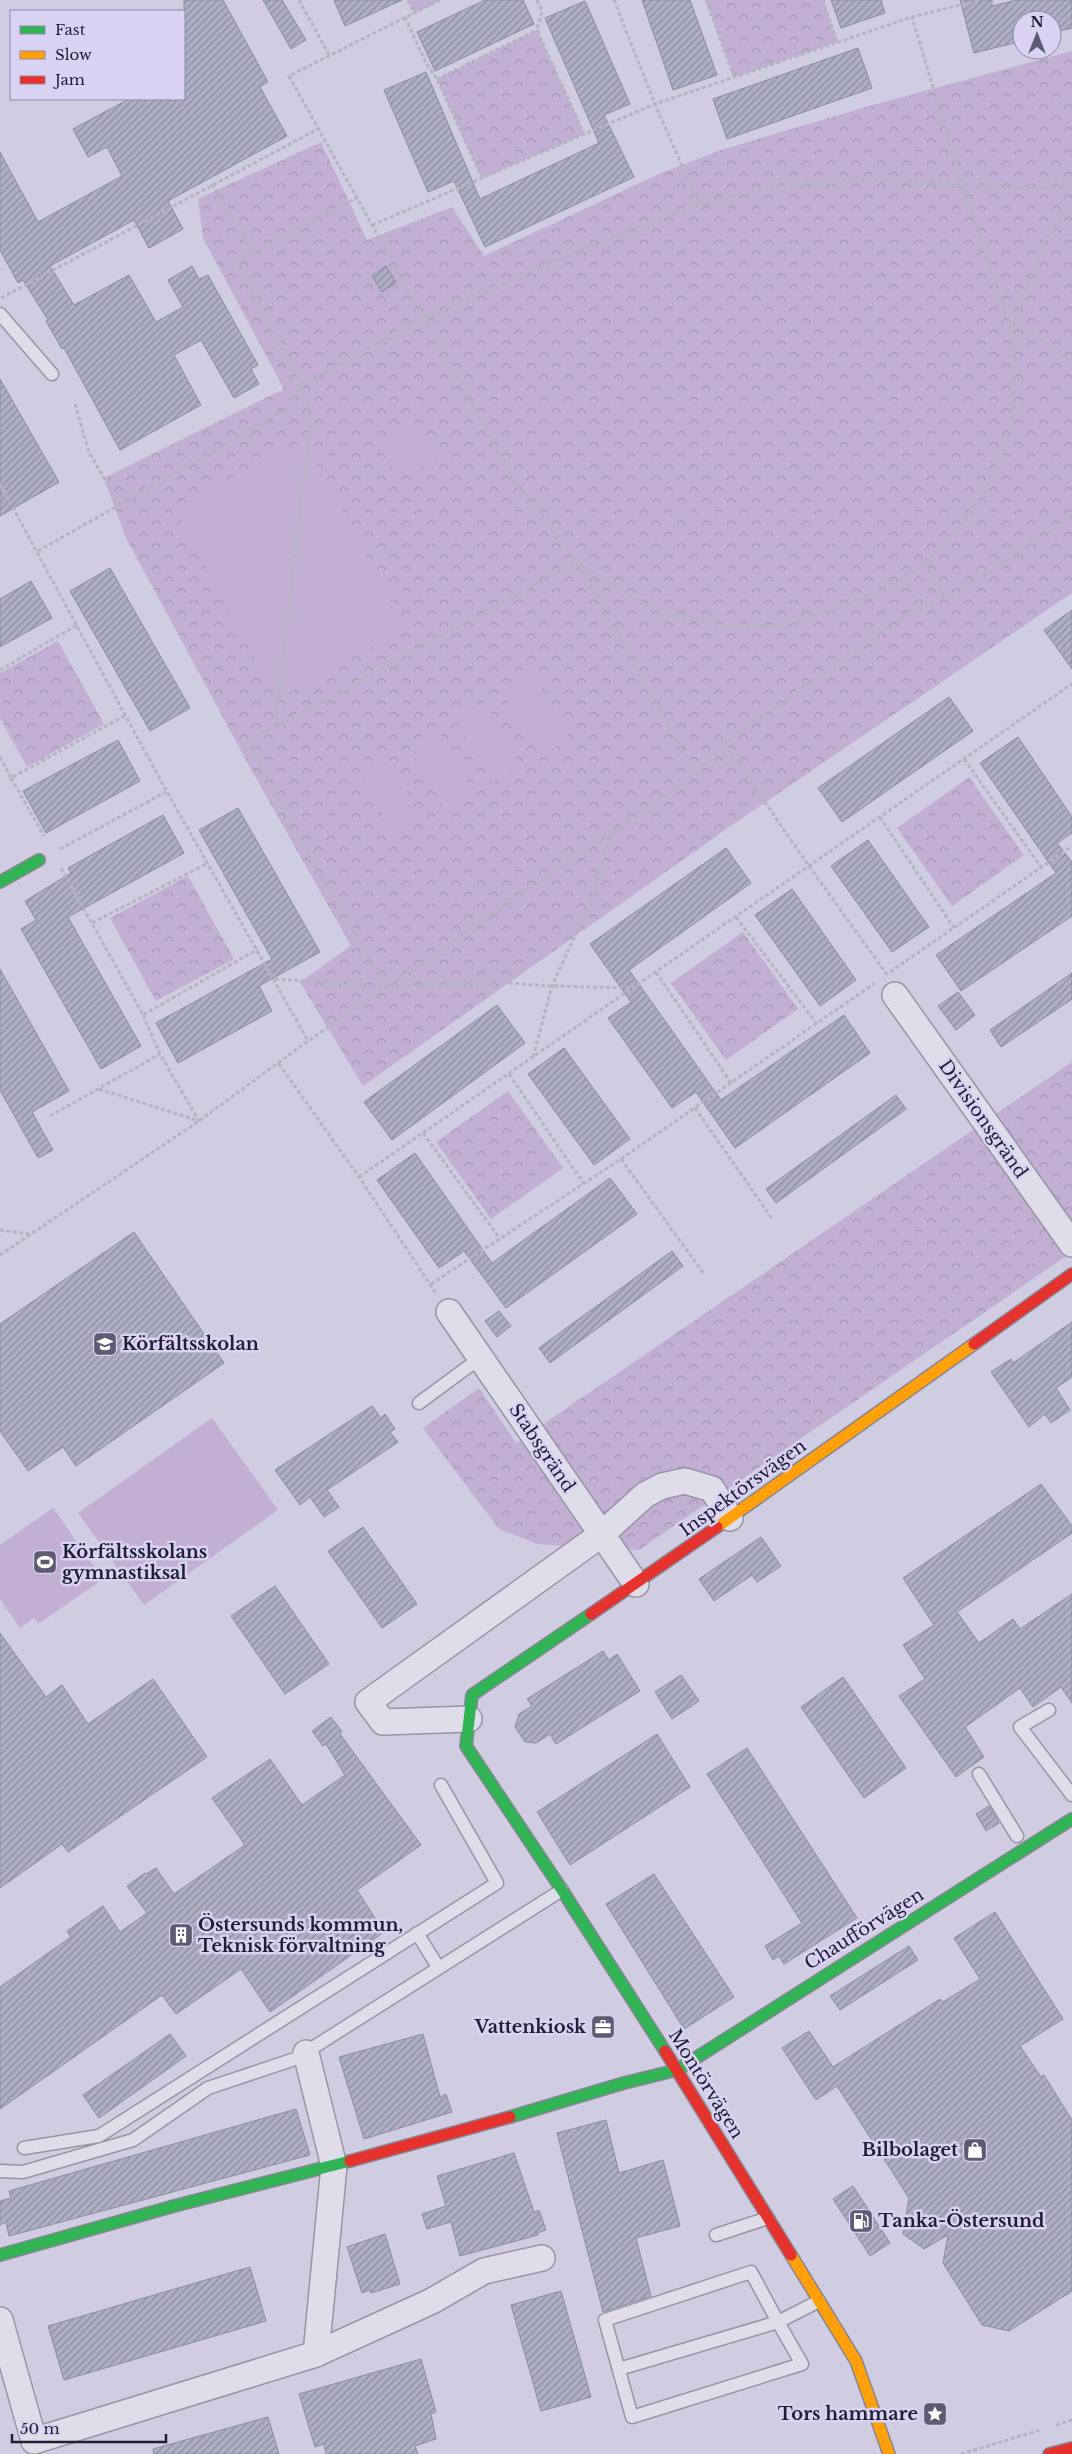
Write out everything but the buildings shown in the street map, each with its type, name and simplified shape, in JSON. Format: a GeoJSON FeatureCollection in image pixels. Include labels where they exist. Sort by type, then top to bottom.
{"type":"FeatureCollection","features":[{"type":"Feature","properties":{"kind":"street"},"geometry":{"type":"LineString","coordinates":[[0,882],[39,860]]}},
{"type":"Feature","properties":{"kind":"street","name":"Divisionsgränd"},"geometry":{"type":"LineString","coordinates":[[891,985],[1072,1244]]}},
{"type":"Feature","properties":{"kind":"street","name":"Inspektörsvägen"},"geometry":{"type":"LineString","coordinates":[[466,1746],[472,1695],[636,1584],[1072,1274]]}},
{"type":"Feature","properties":{"kind":"street","name":"Stabsgränd"},"geometry":{"type":"LineString","coordinates":[[449,1312],[636,1584]]}},
{"type":"Feature","properties":{"kind":"street"},"geometry":{"type":"LineString","coordinates":[[469,1719],[382,1722],[368,1702],[602,1534],[645,1495],[662,1486],[685,1481],[712,1489],[730,1518]]}},
{"type":"Feature","properties":{"kind":"street","name":"Montörvägen"},"geometry":{"type":"LineString","coordinates":[[466,1746],[562,1890],[677,2070],[856,2361],[889,2454]]}},
{"type":"Feature","properties":{"kind":"street","name":"Chaufförvägen"},"geometry":{"type":"LineString","coordinates":[[0,2254],[174,2206],[441,2138],[677,2070],[773,2007],[1072,1819]]}},
{"type":"Feature","properties":{"kind":"street"},"geometry":{"type":"LineString","coordinates":[[306,2052],[334,2166],[316,2354]]}},
{"type":"Feature","properties":{"kind":"street"},"geometry":{"type":"LineString","coordinates":[[0,2320],[34,2441],[316,2354],[432,2301],[484,2271],[542,2258]]}},
{"type":"Feature","properties":{"kind":"street"},"geometry":{"type":"LineString","coordinates":[[1049,2454],[1072,2448]]}},
{"type":"Feature","properties":{"kind":"lane"},"geometry":{"type":"LineString","coordinates":[[0,314],[52,374]]}},
{"type":"Feature","properties":{"kind":"lane"},"geometry":{"type":"LineString","coordinates":[[418,1403],[480,1358]]}},
{"type":"Feature","properties":{"kind":"lane"},"geometry":{"type":"LineString","coordinates":[[1049,1710],[1020,1727],[1072,1795]]}},
{"type":"Feature","properties":{"kind":"lane"},"geometry":{"type":"LineString","coordinates":[[979,1774],[1017,1836]]}},
{"type":"Feature","properties":{"kind":"lane"},"geometry":{"type":"LineString","coordinates":[[24,2148],[99,2136],[497,1883],[441,1785]]}},
{"type":"Feature","properties":{"kind":"lane"},"geometry":{"type":"LineString","coordinates":[[0,2171],[23,2172],[133,2140],[208,2088],[269,2070],[295,2059],[562,1890]]}},
{"type":"Feature","properties":{"kind":"lane"},"geometry":{"type":"LineString","coordinates":[[417,1933],[438,1967]]}},
{"type":"Feature","properties":{"kind":"lane"},"geometry":{"type":"LineString","coordinates":[[716,2235],[768,2218]]}},
{"type":"Feature","properties":{"kind":"lane"},"geometry":{"type":"LineString","coordinates":[[751,2272],[778,2322],[802,2364],[632,2417],[605,2320],[751,2272]]}},
{"type":"Feature","properties":{"kind":"lane"},"geometry":{"type":"LineString","coordinates":[[619,2369],[778,2322],[819,2301]]}},
{"type":"Feature","properties":{"kind":"path"},"geometry":{"type":"LineString","coordinates":[[299,0],[329,56]]}},
{"type":"Feature","properties":{"kind":"path"},"geometry":{"type":"LineString","coordinates":[[408,0],[414,12]]}},
{"type":"Feature","properties":{"kind":"path"},"geometry":{"type":"LineString","coordinates":[[440,0],[289,76],[513,478],[577,562],[696,774]]}},
{"type":"Feature","properties":{"kind":"path"},"geometry":{"type":"LineString","coordinates":[[537,0],[542,11],[538,30],[584,134]]}},
{"type":"Feature","properties":{"kind":"path"},"geometry":{"type":"LineString","coordinates":[[614,0],[655,104],[699,205]]}},
{"type":"Feature","properties":{"kind":"path"},"geometry":{"type":"LineString","coordinates":[[706,0],[734,77]]}},
{"type":"Feature","properties":{"kind":"path"},"geometry":{"type":"LineString","coordinates":[[823,0],[837,42]]}},
{"type":"Feature","properties":{"kind":"path"},"geometry":{"type":"LineString","coordinates":[[372,225],[655,104],[912,17],[980,0]]}},
{"type":"Feature","properties":{"kind":"path"},"geometry":{"type":"LineString","coordinates":[[405,17],[426,63],[438,78],[482,178]]}},
{"type":"Feature","properties":{"kind":"path"},"geometry":{"type":"LineString","coordinates":[[577,562],[590,572],[660,613],[722,626],[782,625],[838,608],[886,588],[926,563],[961,526],[996,473],[1014,420],[1014,340],[962,184],[912,17]]}},
{"type":"Feature","properties":{"kind":"path"},"geometry":{"type":"LineString","coordinates":[[438,78],[538,30]]}},
{"type":"Feature","properties":{"kind":"path"},"geometry":{"type":"LineString","coordinates":[[0,298],[318,129]]}},
{"type":"Feature","properties":{"kind":"path"},"geometry":{"type":"LineString","coordinates":[[38,551],[286,410],[301,385],[423,319],[547,264],[699,205],[778,187],[862,180],[1033,188],[1072,184]]}},
{"type":"Feature","properties":{"kind":"path"},"geometry":{"type":"LineString","coordinates":[[212,184],[253,252]]}},
{"type":"Feature","properties":{"kind":"path"},"geometry":{"type":"LineString","coordinates":[[275,726],[311,417],[301,385],[237,261],[357,198]]}},
{"type":"Feature","properties":{"kind":"path"},"geometry":{"type":"LineString","coordinates":[[1072,203],[1046,239],[1013,326],[1030,330],[1072,362]]}},
{"type":"Feature","properties":{"kind":"path"},"geometry":{"type":"LineString","coordinates":[[75,404],[89,452],[119,504]]}},
{"type":"Feature","properties":{"kind":"path"},"geometry":{"type":"LineString","coordinates":[[0,484],[167,792],[258,949],[308,1041]]}},
{"type":"Feature","properties":{"kind":"path"},"geometry":{"type":"LineString","coordinates":[[0,1255],[199,1121],[308,1041],[696,774],[724,743],[904,617],[977,580],[1072,516]]}},
{"type":"Feature","properties":{"kind":"path"},"geometry":{"type":"LineString","coordinates":[[388,986],[334,900],[247,742],[577,562]]}},
{"type":"Feature","properties":{"kind":"path"},"geometry":{"type":"LineString","coordinates":[[926,563],[944,597]]}},
{"type":"Feature","properties":{"kind":"path"},"geometry":{"type":"LineString","coordinates":[[0,670],[77,625]]}},
{"type":"Feature","properties":{"kind":"path"},"geometry":{"type":"LineString","coordinates":[[359,1177],[1072,684]]}},
{"type":"Feature","properties":{"kind":"path"},"geometry":{"type":"LineString","coordinates":[[11,778],[126,715]]}},
{"type":"Feature","properties":{"kind":"path"},"geometry":{"type":"LineString","coordinates":[[724,743],[891,985]]}},
{"type":"Feature","properties":{"kind":"path"},"geometry":{"type":"LineString","coordinates":[[0,757],[143,1015],[160,1054],[199,1121]]}},
{"type":"Feature","properties":{"kind":"path"},"geometry":{"type":"LineString","coordinates":[[964,759],[1041,867]]}},
{"type":"Feature","properties":{"kind":"path"},"geometry":{"type":"LineString","coordinates":[[39,860],[167,792]]}},
{"type":"Feature","properties":{"kind":"path"},"geometry":{"type":"LineString","coordinates":[[880,817],[954,928]]}},
{"type":"Feature","properties":{"kind":"path"},"geometry":{"type":"LineString","coordinates":[[533,1058],[552,986],[592,899],[611,832]]}},
{"type":"Feature","properties":{"kind":"path"},"geometry":{"type":"LineString","coordinates":[[431,1284],[622,1159],[817,1024],[891,985],[954,928],[1072,846]]}},
{"type":"Feature","properties":{"kind":"path"},"geometry":{"type":"LineString","coordinates":[[92,923],[208,863]]}},
{"type":"Feature","properties":{"kind":"path"},"geometry":{"type":"LineString","coordinates":[[736,917],[817,1024]]}},
{"type":"Feature","properties":{"kind":"path"},"geometry":{"type":"LineString","coordinates":[[143,1015],[258,949]]}},
{"type":"Feature","properties":{"kind":"path"},"geometry":{"type":"LineString","coordinates":[[656,972],[731,1083]]}},
{"type":"Feature","properties":{"kind":"path"},"geometry":{"type":"LineString","coordinates":[[274,979],[388,986],[492,982],[634,988]]}},
{"type":"Feature","properties":{"kind":"path"},"geometry":{"type":"LineString","coordinates":[[50,1116],[160,1054]]}},
{"type":"Feature","properties":{"kind":"path"},"geometry":{"type":"LineString","coordinates":[[279,1064],[359,1177],[449,1312]]}},
{"type":"Feature","properties":{"kind":"path"},"geometry":{"type":"LineString","coordinates":[[509,1074],[584,1184]]}},
{"type":"Feature","properties":{"kind":"path"},"geometry":{"type":"LineString","coordinates":[[99,1088],[199,1121]]}},
{"type":"Feature","properties":{"kind":"path"},"geometry":{"type":"LineString","coordinates":[[695,1108],[773,1220]]}},
{"type":"Feature","properties":{"kind":"path"},"geometry":{"type":"LineString","coordinates":[[423,1133],[500,1239]]}},
{"type":"Feature","properties":{"kind":"path"},"geometry":{"type":"LineString","coordinates":[[622,1159],[704,1274]]}},
{"type":"Feature","properties":{"kind":"path"},"geometry":{"type":"LineString","coordinates":[[0,1230],[30,1234]]}},
{"type":"Feature","properties":{"kind":"path"},"geometry":{"type":"LineString","coordinates":[[1054,2426],[1072,2420]]}},
{"type":"Feature","properties":{"kind":"path"},"geometry":{"type":"LineString","coordinates":[[961,2454],[1044,2429]]}},
{"type":"Feature","properties":{"kind":"green space"},"geometry":{"type":"Polygon","coordinates":[[[408,0],[440,0],[414,13],[408,0]]]}},
{"type":"Feature","properties":{"kind":"green space"},"geometry":{"type":"Polygon","coordinates":[[[706,0],[823,0],[837,42],[734,77],[706,0]]]}},
{"type":"Feature","properties":{"kind":"green space"},"geometry":{"type":"Polygon","coordinates":[[[537,30],[584,134],[482,178],[437,79],[537,30]]]}},
{"type":"Feature","properties":{"kind":"green space"},"geometry":{"type":"Polygon","coordinates":[[[1072,51],[1072,593],[735,823],[363,1086],[300,982],[351,946],[252,771],[126,538],[104,478],[284,389],[203,238],[198,199],[321,142],[367,240],[452,207],[484,256],[659,174],[721,150],[869,106],[1039,60],[1062,60],[1062,54],[1072,51]]]}},
{"type":"Feature","properties":{"kind":"green space"},"geometry":{"type":"Polygon","coordinates":[[[418,422],[436,459],[398,478],[380,441],[418,422]]]}},
{"type":"Feature","properties":{"kind":"green space"},"geometry":{"type":"Polygon","coordinates":[[[304,440],[406,629],[277,699],[175,509],[304,440]]]}},
{"type":"Feature","properties":{"kind":"green space"},"geometry":{"type":"Polygon","coordinates":[[[58,641],[104,724],[27,767],[0,718],[0,673],[58,641]]]}},
{"type":"Feature","properties":{"kind":"green space"},"geometry":{"type":"Polygon","coordinates":[[[533,676],[570,739],[540,756],[503,693],[533,676]]]}},
{"type":"Feature","properties":{"kind":"green space"},"geometry":{"type":"Polygon","coordinates":[[[485,702],[521,765],[492,782],[455,719],[485,702]]]}},
{"type":"Feature","properties":{"kind":"green space"},"geometry":{"type":"Polygon","coordinates":[[[437,729],[473,793],[444,809],[408,745],[437,729]]]}},
{"type":"Feature","properties":{"kind":"green space"},"geometry":{"type":"Polygon","coordinates":[[[387,756],[423,821],[394,836],[359,771],[387,756]]]}},
{"type":"Feature","properties":{"kind":"green space"},"geometry":{"type":"Polygon","coordinates":[[[969,777],[1024,855],[952,906],[897,828],[969,777]]]}},
{"type":"Feature","properties":{"kind":"green space"},"geometry":{"type":"Polygon","coordinates":[[[188,876],[234,959],[156,1001],[110,918],[188,876]]]}},
{"type":"Feature","properties":{"kind":"green space"},"geometry":{"type":"Polygon","coordinates":[[[743,932],[798,1009],[726,1060],[671,983],[743,932]]]}},
{"type":"Feature","properties":{"kind":"green space"},"geometry":{"type":"Polygon","coordinates":[[[1072,1062],[1072,1252],[639,1550],[537,1544],[499,1529],[423,1428],[479,1388],[516,1443],[1072,1062]]]}},
{"type":"Feature","properties":{"kind":"green space"},"geometry":{"type":"Polygon","coordinates":[[[508,1091],[563,1168],[491,1219],[436,1142],[508,1091]]]}},
{"type":"Feature","properties":{"kind":"green space"},"geometry":{"type":"Polygon","coordinates":[[[212,1418],[278,1510],[144,1605],[78,1513],[212,1418]]]}},
{"type":"Feature","properties":{"kind":"green space","name":"Körfältsskolans gymnastiksal"},"geometry":{"type":"Polygon","coordinates":[[[53,1508],[103,1579],[38,1624],[34,1618],[20,1628],[0,1599],[0,1545],[53,1508]]]}},
{"type":"Feature","properties":{"kind":"traffic: fast"},"geometry":{"type":"LineString","coordinates":[[0,882],[39,860]]}},
{"type":"Feature","properties":{"kind":"traffic: fast"},"geometry":{"type":"LineString","coordinates":[[591,1614],[472,1695],[466,1746],[562,1890],[665,2051]]}},
{"type":"Feature","properties":{"kind":"traffic: fast"},"geometry":{"type":"LineString","coordinates":[[510,2117],[624,2083],[677,2070],[1072,1819]]}},
{"type":"Feature","properties":{"kind":"traffic: fast"},"geometry":{"type":"LineString","coordinates":[[0,2255],[174,2206],[350,2161]]}},
{"type":"Feature","properties":{"kind":"traffic: slow"},"geometry":{"type":"LineString","coordinates":[[717,1527],[974,1344]]}},
{"type":"Feature","properties":{"kind":"traffic: slow"},"geometry":{"type":"LineString","coordinates":[[791,2255],[856,2361],[889,2454]]}},
{"type":"Feature","properties":{"kind":"traffic: jam"},"geometry":{"type":"LineString","coordinates":[[974,1344],[1072,1274]]}},
{"type":"Feature","properties":{"kind":"traffic: jam"},"geometry":{"type":"LineString","coordinates":[[591,1614],[717,1527]]}},
{"type":"Feature","properties":{"kind":"traffic: jam"},"geometry":{"type":"LineString","coordinates":[[665,2051],[791,2255]]}},
{"type":"Feature","properties":{"kind":"traffic: jam"},"geometry":{"type":"LineString","coordinates":[[350,2161],[510,2117]]}},
{"type":"Feature","properties":{"kind":"traffic: jam"},"geometry":{"type":"LineString","coordinates":[[1049,2454],[1072,2448]]}},
{"type":"Feature","properties":{"kind":"place","name":"Körfältsskolan"},"geometry":{"type":"Point","coordinates":[105,1344]}},
{"type":"Feature","properties":{"kind":"place","name":"Körfältsskolans gymnastiksal"},"geometry":{"type":"Point","coordinates":[45,1562]}},
{"type":"Feature","properties":{"kind":"place","name":"Östersunds kommun, Teknisk förvaltning"},"geometry":{"type":"Point","coordinates":[181,1935]}},
{"type":"Feature","properties":{"kind":"place","name":"Vattenkiosk"},"geometry":{"type":"Point","coordinates":[603,2027]}},
{"type":"Feature","properties":{"kind":"place","name":"Bilbolaget"},"geometry":{"type":"Point","coordinates":[975,2150]}},
{"type":"Feature","properties":{"kind":"place","name":"Tanka-Östersund"},"geometry":{"type":"Point","coordinates":[861,2221]}},
{"type":"Feature","properties":{"kind":"place","name":"Tors hammare"},"geometry":{"type":"Point","coordinates":[935,2414]}}]}
